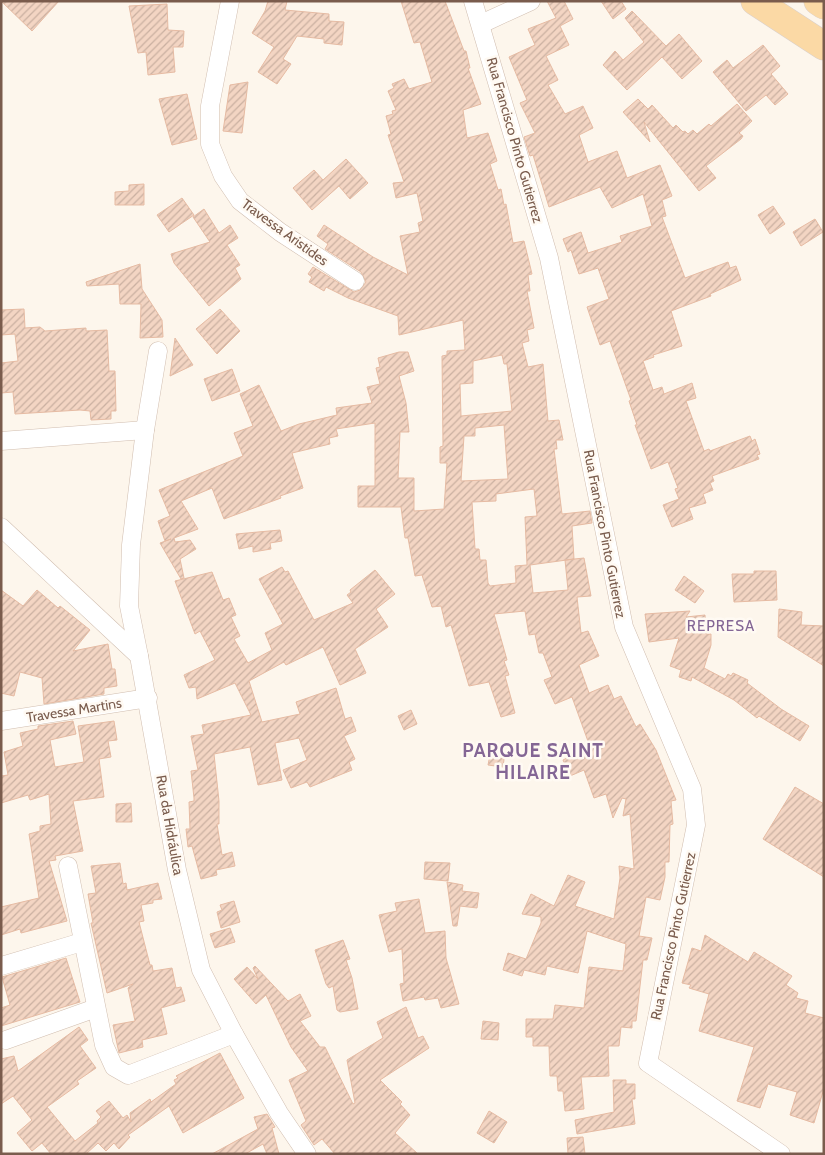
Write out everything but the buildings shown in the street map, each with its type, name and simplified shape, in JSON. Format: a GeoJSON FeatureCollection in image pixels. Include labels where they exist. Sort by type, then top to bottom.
{"type":"FeatureCollection","features":[{"type":"Feature","properties":{"kind":"main road"},"geometry":{"type":"LineString","coordinates":[[754,1],[824,46]]}},
{"type":"Feature","properties":{"kind":"main road"},"geometry":{"type":"LineString","coordinates":[[818,1],[824,5]]}},
{"type":"Feature","properties":{"kind":"street","name":"Travessa Aristides"},"geometry":{"type":"LineString","coordinates":[[230,1],[210,106],[210,144],[223,176],[240,201],[280,232],[355,281]]}},
{"type":"Feature","properties":{"kind":"street","name":"Rua Francisco Pinto Gutierrez"},"geometry":{"type":"LineString","coordinates":[[473,1],[482,24],[549,258],[624,627],[692,789],[696,825],[648,1063],[781,1154]]}},
{"type":"Feature","properties":{"kind":"street"},"geometry":{"type":"LineString","coordinates":[[482,24],[531,1]]}},
{"type":"Feature","properties":{"kind":"street","name":"Rua da Hidráulica"},"geometry":{"type":"LineString","coordinates":[[158,351],[145,430],[131,545],[129,606],[148,698],[177,870],[201,970],[234,1034],[280,1113],[307,1154]]}},
{"type":"Feature","properties":{"kind":"street"},"geometry":{"type":"LineString","coordinates":[[1,442],[145,430]]}},
{"type":"Feature","properties":{"kind":"street"},"geometry":{"type":"LineString","coordinates":[[1,527],[138,656]]}},
{"type":"Feature","properties":{"kind":"street","name":"Travessa Martins"},"geometry":{"type":"LineString","coordinates":[[1,721],[148,698]]}},
{"type":"Feature","properties":{"kind":"street"},"geometry":{"type":"LineString","coordinates":[[68,866],[104,1045],[114,1067],[128,1075],[234,1034]]}},
{"type":"Feature","properties":{"kind":"street"},"geometry":{"type":"LineString","coordinates":[[1,966],[82,942]]}},
{"type":"Feature","properties":{"kind":"street"},"geometry":{"type":"LineString","coordinates":[[6,1040],[96,1008]]}},
{"type":"Feature","properties":{"kind":"district","name":"REPRESA"},"geometry":{"type":"Point","coordinates":[721,626]}},
{"type":"Feature","properties":{"kind":"district","name":"PARQUE SAINT HILAIRE"},"geometry":{"type":"Point","coordinates":[533,761]}}]}
